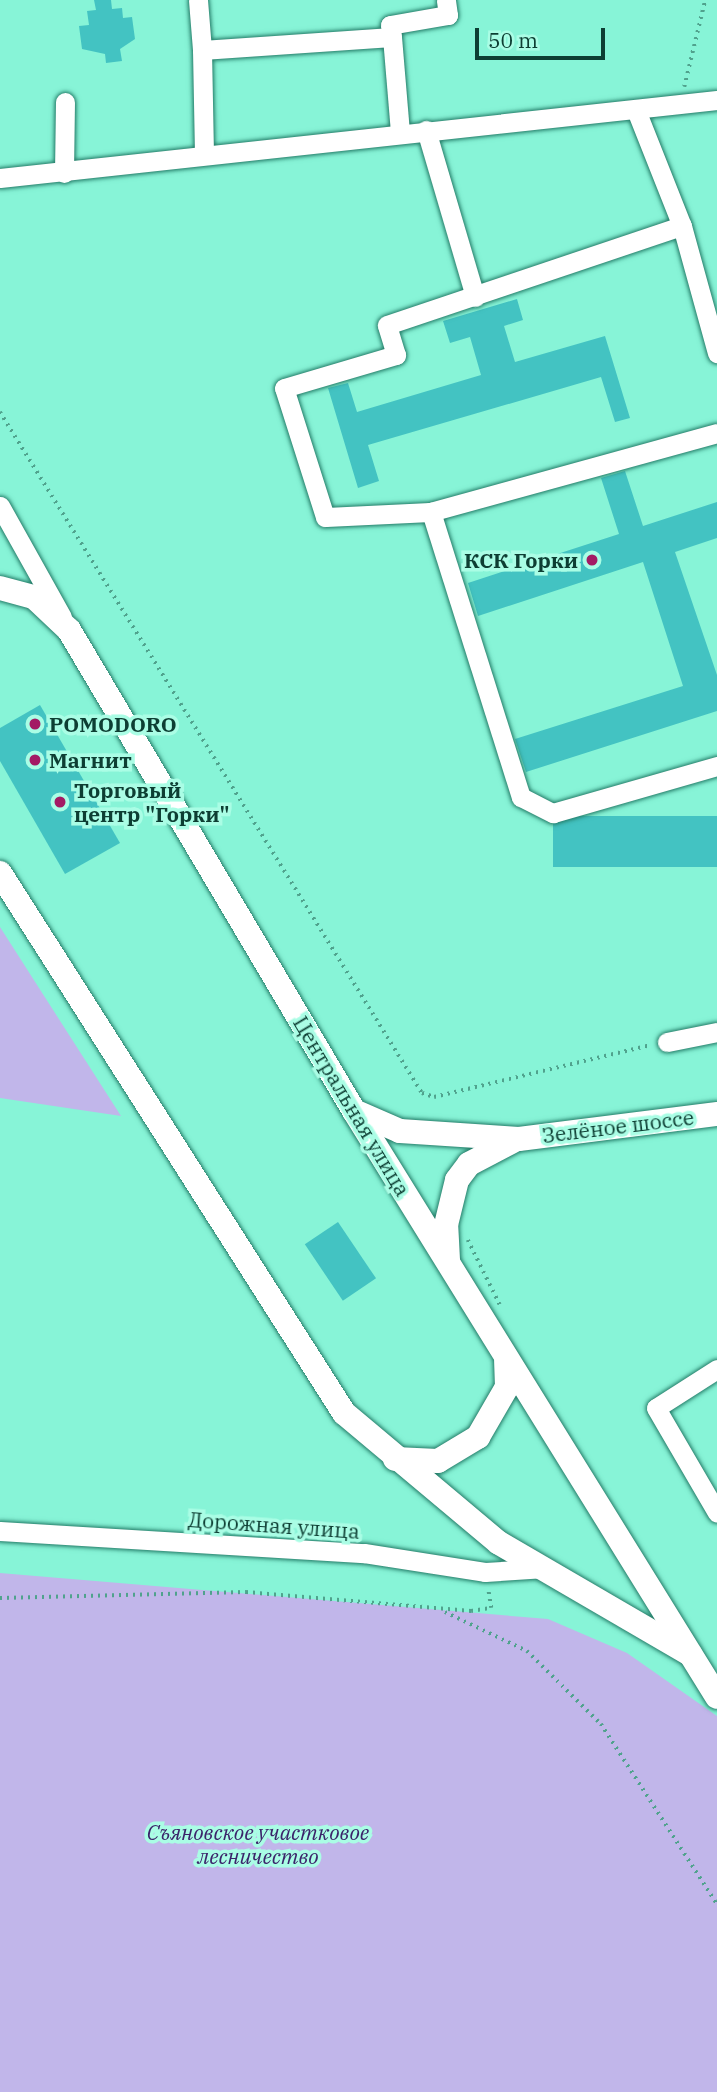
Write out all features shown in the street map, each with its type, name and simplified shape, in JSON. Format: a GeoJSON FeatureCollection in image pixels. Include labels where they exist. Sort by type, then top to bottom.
{"type":"FeatureCollection","features":[{"type":"Feature","properties":{"kind":"main road"},"geometry":{"type":"LineString","coordinates":[[0,589],[34,597],[69,630]]}},
{"type":"Feature","properties":{"kind":"main road","name":"Центральная улица"},"geometry":{"type":"LineString","coordinates":[[69,630],[506,1361],[717,1697]]}},
{"type":"Feature","properties":{"kind":"main road"},"geometry":{"type":"LineString","coordinates":[[1,876],[310,1367],[344,1413],[395,1459],[499,1543],[693,1657]]}},
{"type":"Feature","properties":{"kind":"main road"},"geometry":{"type":"LineString","coordinates":[[355,1111],[400,1131],[519,1139]]}},
{"type":"Feature","properties":{"kind":"main road","name":"Зелёное шоссе"},"geometry":{"type":"LineString","coordinates":[[519,1139],[717,1114]]}},
{"type":"Feature","properties":{"kind":"main road"},"geometry":{"type":"LineString","coordinates":[[448,1265],[446,1225],[457,1180],[469,1164],[519,1139]]}},
{"type":"Feature","properties":{"kind":"main road"},"geometry":{"type":"LineString","coordinates":[[395,1459],[438,1461],[478,1437],[507,1387],[506,1361]]}},
{"type":"Feature","properties":{"kind":"street"},"geometry":{"type":"LineString","coordinates":[[198,0],[204,154]]}},
{"type":"Feature","properties":{"kind":"street"},"geometry":{"type":"LineString","coordinates":[[400,132],[390,25],[448,15],[446,0]]}},
{"type":"Feature","properties":{"kind":"street"},"geometry":{"type":"LineString","coordinates":[[202,50],[391,37]]}},
{"type":"Feature","properties":{"kind":"street"},"geometry":{"type":"LineString","coordinates":[[0,178],[64,173],[400,132],[717,100]]}},
{"type":"Feature","properties":{"kind":"street"},"geometry":{"type":"LineString","coordinates":[[64,173],[65,102]]}},
{"type":"Feature","properties":{"kind":"street"},"geometry":{"type":"LineString","coordinates":[[636,110],[682,226],[717,353]]}},
{"type":"Feature","properties":{"kind":"street"},"geometry":{"type":"LineString","coordinates":[[426,130],[475,297]]}},
{"type":"Feature","properties":{"kind":"street"},"geometry":{"type":"LineString","coordinates":[[682,226],[632,239],[475,297],[387,325],[396,355],[284,388],[325,517],[431,512],[717,433]]}},
{"type":"Feature","properties":{"kind":"street","name":"Центральная улица"},"geometry":{"type":"LineString","coordinates":[[0,506],[69,630]]}},
{"type":"Feature","properties":{"kind":"street"},"geometry":{"type":"LineString","coordinates":[[431,512],[521,797],[553,813],[717,766]]}},
{"type":"Feature","properties":{"kind":"street"},"geometry":{"type":"LineString","coordinates":[[667,1042],[717,1032]]}},
{"type":"Feature","properties":{"kind":"street"},"geometry":{"type":"LineString","coordinates":[[717,1369],[656,1408],[717,1513]]}},
{"type":"Feature","properties":{"kind":"street","name":"Дорожная улица"},"geometry":{"type":"LineString","coordinates":[[0,1531],[364,1553],[485,1572],[545,1568]]}},
{"type":"Feature","properties":{"kind":"path"},"geometry":{"type":"LineString","coordinates":[[680,104],[705,0]]}},
{"type":"Feature","properties":{"kind":"path"},"geometry":{"type":"LineString","coordinates":[[0,412],[422,1093],[434,1097],[667,1042]]}},
{"type":"Feature","properties":{"kind":"path"},"geometry":{"type":"LineString","coordinates":[[465,1234],[504,1314]]}},
{"type":"Feature","properties":{"kind":"path"},"geometry":{"type":"LineString","coordinates":[[0,1598],[246,1592],[443,1611],[491,1608],[485,1572]]}},
{"type":"Feature","properties":{"kind":"path"},"geometry":{"type":"LineString","coordinates":[[443,1611],[527,1651],[601,1724],[717,1905]]}},
{"type":"Feature","properties":{"kind":"green space"},"geometry":{"type":"Polygon","coordinates":[[[0,927],[39,988],[121,1116],[0,1098],[0,927]]]}},
{"type":"Feature","properties":{"kind":"green space","name":"Съяновское участковое лесничество"},"geometry":{"type":"Polygon","coordinates":[[[0,1573],[548,1619],[627,1653],[717,1716],[717,2092],[0,2092],[0,1573]]]}},
{"type":"Feature","properties":{"kind":"building"},"geometry":{"type":"Polygon","coordinates":[[[94,0],[111,0],[112,9],[122,8],[123,18],[132,17],[135,39],[120,49],[122,61],[106,63],[105,54],[82,49],[79,26],[89,25],[87,11],[96,10],[94,0]]]}},
{"type":"Feature","properties":{"kind":"building"},"geometry":{"type":"Polygon","coordinates":[[[517,299],[523,320],[504,326],[515,362],[605,336],[630,418],[615,422],[601,377],[368,445],[379,481],[358,488],[328,388],[348,383],[357,412],[481,375],[470,337],[450,343],[443,321],[517,299]]]}},
{"type":"Feature","properties":{"kind":"building"},"geometry":{"type":"Polygon","coordinates":[[[625,471],[643,526],[717,502],[717,538],[675,552],[717,675],[717,711],[526,772],[515,739],[683,686],[643,562],[478,616],[468,583],[619,534],[601,478],[625,471]]]}},
{"type":"Feature","properties":{"kind":"building","name":"Торговый центр \"Горки\""},"geometry":{"type":"Polygon","coordinates":[[[40,705],[120,843],[65,874],[0,761],[0,728],[40,705]]]}},
{"type":"Feature","properties":{"kind":"building"},"geometry":{"type":"Polygon","coordinates":[[[553,816],[717,816],[717,867],[553,867],[553,816]]]}},
{"type":"Feature","properties":{"kind":"building"},"geometry":{"type":"Polygon","coordinates":[[[338,1222],[376,1278],[343,1301],[305,1244],[338,1222]]]}},
{"type":"Feature","properties":{"kind":"place","name":"КСК Горки"},"geometry":{"type":"Point","coordinates":[592,560]}},
{"type":"Feature","properties":{"kind":"place","name":"POMODORO"},"geometry":{"type":"Point","coordinates":[35,724]}},
{"type":"Feature","properties":{"kind":"place","name":"Магнит"},"geometry":{"type":"Point","coordinates":[35,760]}},
{"type":"Feature","properties":{"kind":"place","name":"Торговый центр \"Горки\""},"geometry":{"type":"Point","coordinates":[60,802]}}]}
